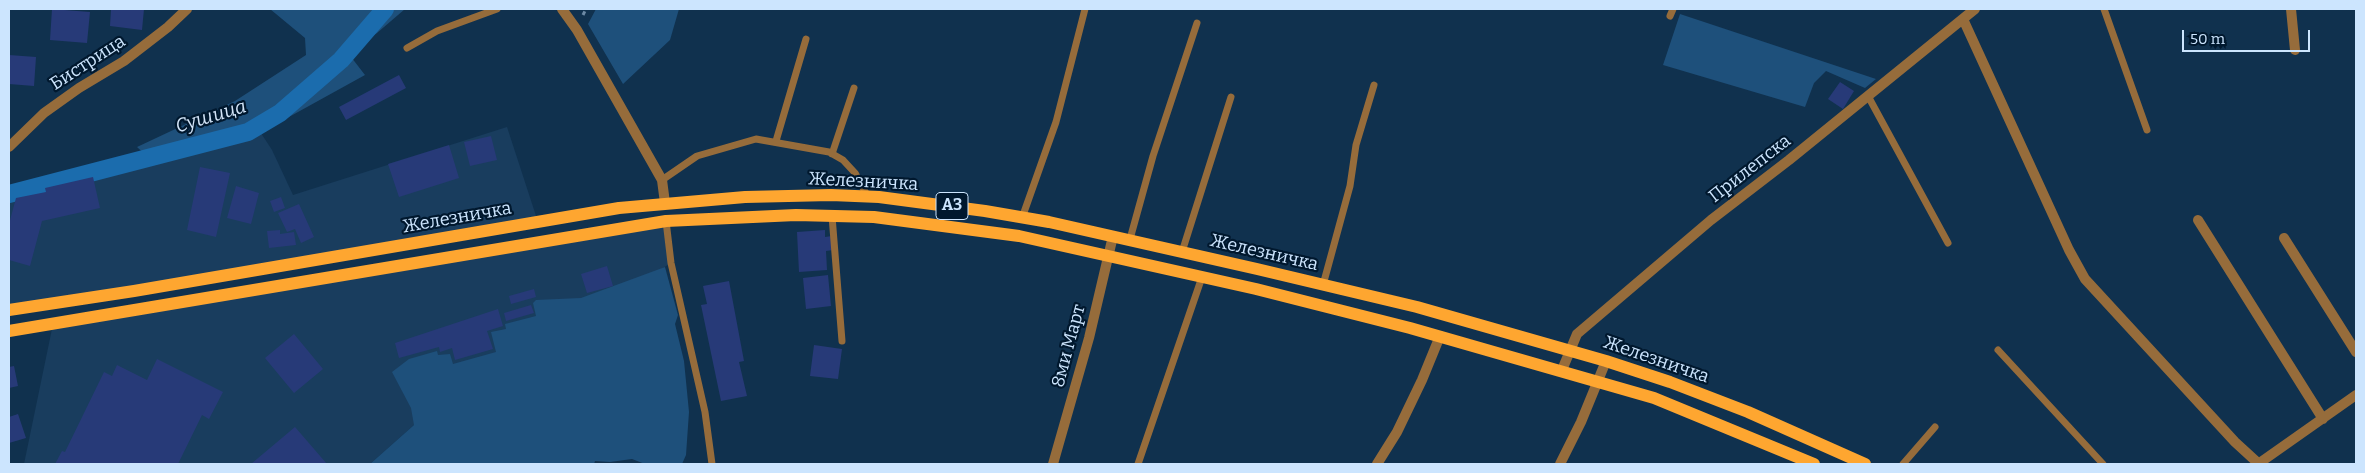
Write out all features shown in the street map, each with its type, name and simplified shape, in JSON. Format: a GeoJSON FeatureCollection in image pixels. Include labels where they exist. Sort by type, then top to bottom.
{"type":"FeatureCollection","features":[{"type":"Feature","properties":{"kind":"main road","name":"Железничка"},"geometry":{"type":"LineString","coordinates":[[9,310],[134,291],[619,208],[754,197],[868,196],[928,203],[1022,218],[1113,236],[1417,307],[1606,361],[1670,382],[1739,409],[1865,464]]}},
{"type":"Feature","properties":{"kind":"main road"},"geometry":{"type":"LineString","coordinates":[[664,203],[666,221]]}},
{"type":"Feature","properties":{"kind":"main road","name":"Железничка"},"geometry":{"type":"LineString","coordinates":[[9,331],[666,221],[786,216],[874,217],[1018,236],[1202,277],[1440,336],[1654,398],[1814,464]]}},
{"type":"Feature","properties":{"kind":"street","name":"Бистрица"},"geometry":{"type":"LineString","coordinates":[[9,147],[44,113],[79,88],[124,61],[168,28],[187,9]]}},
{"type":"Feature","properties":{"kind":"street"},"geometry":{"type":"LineString","coordinates":[[562,9],[577,30],[662,180],[664,203]]}},
{"type":"Feature","properties":{"kind":"street","name":"Прилепска"},"geometry":{"type":"LineString","coordinates":[[1562,370],[1568,350],[1577,334],[1711,220],[1975,9]]}},
{"type":"Feature","properties":{"kind":"street"},"geometry":{"type":"LineString","coordinates":[[2291,9],[2295,50]]}},
{"type":"Feature","properties":{"kind":"street"},"geometry":{"type":"LineString","coordinates":[[1963,19],[2069,250],[2085,279],[2235,442],[2258,464],[2356,395]]}},
{"type":"Feature","properties":{"kind":"street"},"geometry":{"type":"LineString","coordinates":[[2198,220],[2323,419]]}},
{"type":"Feature","properties":{"kind":"street","name":"8ми Март"},"geometry":{"type":"LineString","coordinates":[[1053,464],[1089,338],[1113,236]]}},
{"type":"Feature","properties":{"kind":"street"},"geometry":{"type":"LineString","coordinates":[[2284,238],[2356,352]]}},
{"type":"Feature","properties":{"kind":"street"},"geometry":{"type":"LineString","coordinates":[[1377,464],[1401,423],[1440,336]]}},
{"type":"Feature","properties":{"kind":"street"},"geometry":{"type":"LineString","coordinates":[[1560,464],[1599,382],[1606,361]]}},
{"type":"Feature","properties":{"kind":"lane"},"geometry":{"type":"LineString","coordinates":[[407,48],[437,31],[497,9]]}},
{"type":"Feature","properties":{"kind":"lane"},"geometry":{"type":"LineString","coordinates":[[1022,218],[1056,122],[1085,9]]}},
{"type":"Feature","properties":{"kind":"lane"},"geometry":{"type":"LineString","coordinates":[[1670,16],[1673,9]]}},
{"type":"Feature","properties":{"kind":"lane"},"geometry":{"type":"LineString","coordinates":[[2104,9],[2146,130]]}},
{"type":"Feature","properties":{"kind":"lane"},"geometry":{"type":"LineString","coordinates":[[1130,240],[1153,156],[1197,23]]}},
{"type":"Feature","properties":{"kind":"lane"},"geometry":{"type":"LineString","coordinates":[[776,141],[806,38]]}},
{"type":"Feature","properties":{"kind":"lane"},"geometry":{"type":"LineString","coordinates":[[1323,285],[1350,186],[1356,145],[1374,85]]}},
{"type":"Feature","properties":{"kind":"lane"},"geometry":{"type":"LineString","coordinates":[[832,154],[854,88]]}},
{"type":"Feature","properties":{"kind":"lane"},"geometry":{"type":"LineString","coordinates":[[1868,96],[1948,242]]}},
{"type":"Feature","properties":{"kind":"lane"},"geometry":{"type":"LineString","coordinates":[[1182,252],[1231,97]]}},
{"type":"Feature","properties":{"kind":"lane"},"geometry":{"type":"LineString","coordinates":[[662,180],[697,156],[756,139],[811,147],[832,154],[843,160],[855,173],[868,196]]}},
{"type":"Feature","properties":{"kind":"lane"},"geometry":{"type":"LineString","coordinates":[[832,216],[842,341]]}},
{"type":"Feature","properties":{"kind":"lane"},"geometry":{"type":"LineString","coordinates":[[666,221],[670,263],[705,412],[712,464]]}},
{"type":"Feature","properties":{"kind":"lane"},"geometry":{"type":"LineString","coordinates":[[1138,464],[1202,277]]}},
{"type":"Feature","properties":{"kind":"lane"},"geometry":{"type":"LineString","coordinates":[[1998,350],[2103,464]]}},
{"type":"Feature","properties":{"kind":"lane"},"geometry":{"type":"LineString","coordinates":[[1903,464],[1935,427]]}},
{"type":"Feature","properties":{"kind":"shaded area"},"geometry":{"type":"Polygon","coordinates":[[[270,9],[405,9],[377,33],[348,53],[365,75],[269,128],[257,127],[248,132],[149,158],[137,147],[235,101],[306,55],[305,38],[270,9]]]}},
{"type":"Feature","properties":{"kind":"shaded area"},"geometry":{"type":"Polygon","coordinates":[[[596,9],[679,9],[670,40],[623,84],[588,24],[596,9]]]}},
{"type":"Feature","properties":{"kind":"shaded area"},"geometry":{"type":"Polygon","coordinates":[[[1680,14],[1876,79],[1865,88],[1826,71],[1814,83],[1805,107],[1663,65],[1680,14]]]}},
{"type":"Feature","properties":{"kind":"shaded area"},"geometry":{"type":"Polygon","coordinates":[[[257,127],[272,150],[293,195],[507,127],[538,222],[9,310],[9,194],[248,132],[257,127]]]}},
{"type":"Feature","properties":{"kind":"shaded area"},"geometry":{"type":"Polygon","coordinates":[[[666,221],[671,263],[414,425],[370,464],[24,464],[53,324],[666,221]]]}},
{"type":"Feature","properties":{"kind":"shaded area"},"geometry":{"type":"Polygon","coordinates":[[[665,267],[678,315],[675,324],[684,361],[689,412],[686,455],[682,464],[645,464],[632,459],[610,462],[595,461],[594,464],[370,464],[414,425],[411,408],[392,372],[409,359],[437,351],[438,355],[450,354],[453,364],[496,352],[491,332],[506,329],[505,324],[536,316],[533,303],[536,300],[581,298],[665,267]]]}},
{"type":"Feature","properties":{"kind":"building"},"geometry":{"type":"Polygon","coordinates":[[[52,9],[90,12],[87,43],[50,40],[52,9]]]}},
{"type":"Feature","properties":{"kind":"building"},"geometry":{"type":"Polygon","coordinates":[[[111,9],[144,9],[142,30],[110,26],[111,9]]]}},
{"type":"Feature","properties":{"kind":"building"},"geometry":{"type":"Polygon","coordinates":[[[9,55],[36,57],[34,86],[9,84],[9,55]]]}},
{"type":"Feature","properties":{"kind":"building"},"geometry":{"type":"Polygon","coordinates":[[[399,75],[406,88],[346,120],[339,107],[399,75]]]}},
{"type":"Feature","properties":{"kind":"building"},"geometry":{"type":"Polygon","coordinates":[[[1840,82],[1854,91],[1843,109],[1828,99],[1840,82]]]}},
{"type":"Feature","properties":{"kind":"building"},"geometry":{"type":"Polygon","coordinates":[[[491,136],[497,160],[470,166],[464,142],[491,136]]]}},
{"type":"Feature","properties":{"kind":"building"},"geometry":{"type":"Polygon","coordinates":[[[449,145],[459,178],[399,197],[388,164],[449,145]]]}},
{"type":"Feature","properties":{"kind":"building"},"geometry":{"type":"Polygon","coordinates":[[[200,167],[230,173],[216,237],[187,230],[200,167]]]}},
{"type":"Feature","properties":{"kind":"building"},"geometry":{"type":"Polygon","coordinates":[[[93,177],[100,208],[42,221],[30,266],[9,260],[9,224],[16,198],[46,192],[45,188],[93,177]]]}},
{"type":"Feature","properties":{"kind":"building"},"geometry":{"type":"Polygon","coordinates":[[[236,186],[259,193],[251,224],[227,218],[236,186]]]}},
{"type":"Feature","properties":{"kind":"building"},"geometry":{"type":"Polygon","coordinates":[[[281,197],[285,208],[274,212],[270,201],[281,197]]]}},
{"type":"Feature","properties":{"kind":"building"},"geometry":{"type":"Polygon","coordinates":[[[299,204],[314,237],[301,243],[295,229],[287,232],[278,213],[299,204]]]}},
{"type":"Feature","properties":{"kind":"building"},"geometry":{"type":"Polygon","coordinates":[[[280,230],[280,234],[294,232],[296,245],[269,248],[267,231],[280,230]]]}},
{"type":"Feature","properties":{"kind":"building"},"geometry":{"type":"Polygon","coordinates":[[[825,230],[825,237],[832,236],[833,250],[826,251],[827,270],[799,272],[797,232],[825,230]]]}},
{"type":"Feature","properties":{"kind":"building"},"geometry":{"type":"Polygon","coordinates":[[[607,266],[613,286],[587,293],[581,274],[607,266]]]}},
{"type":"Feature","properties":{"kind":"building"},"geometry":{"type":"Polygon","coordinates":[[[828,275],[831,306],[806,309],[803,278],[828,275]]]}},
{"type":"Feature","properties":{"kind":"building"},"geometry":{"type":"Polygon","coordinates":[[[729,281],[744,361],[739,362],[747,396],[721,401],[701,305],[707,304],[703,286],[729,281]]]}},
{"type":"Feature","properties":{"kind":"building"},"geometry":{"type":"Polygon","coordinates":[[[534,289],[536,297],[511,304],[509,296],[534,289]]]}},
{"type":"Feature","properties":{"kind":"building"},"geometry":{"type":"Polygon","coordinates":[[[531,305],[534,313],[506,321],[504,313],[531,305]]]}},
{"type":"Feature","properties":{"kind":"building"},"geometry":{"type":"Polygon","coordinates":[[[498,309],[503,326],[487,331],[493,349],[455,360],[452,348],[440,352],[439,347],[399,358],[395,343],[498,309]]]}},
{"type":"Feature","properties":{"kind":"building"},"geometry":{"type":"Polygon","coordinates":[[[294,334],[323,369],[294,393],[265,358],[294,334]]]}},
{"type":"Feature","properties":{"kind":"building"},"geometry":{"type":"Polygon","coordinates":[[[814,345],[842,349],[838,379],[810,376],[814,345]]]}},
{"type":"Feature","properties":{"kind":"building"},"geometry":{"type":"Polygon","coordinates":[[[157,359],[223,392],[209,419],[202,415],[178,464],[55,464],[62,451],[65,452],[104,372],[112,376],[117,365],[147,380],[157,359]]]}},
{"type":"Feature","properties":{"kind":"building"},"geometry":{"type":"Polygon","coordinates":[[[14,366],[18,386],[9,388],[9,367],[14,366]]]}},
{"type":"Feature","properties":{"kind":"building"},"geometry":{"type":"Polygon","coordinates":[[[18,414],[26,438],[9,443],[9,417],[18,414]]]}},
{"type":"Feature","properties":{"kind":"building"},"geometry":{"type":"Polygon","coordinates":[[[295,427],[327,464],[251,464],[295,427]]]}},
{"type":"Feature","properties":{"kind":"waterway","name":"Сушица"},"geometry":{"type":"LineString","coordinates":[[9,194],[248,132],[280,113],[341,60],[385,9]]}}]}
